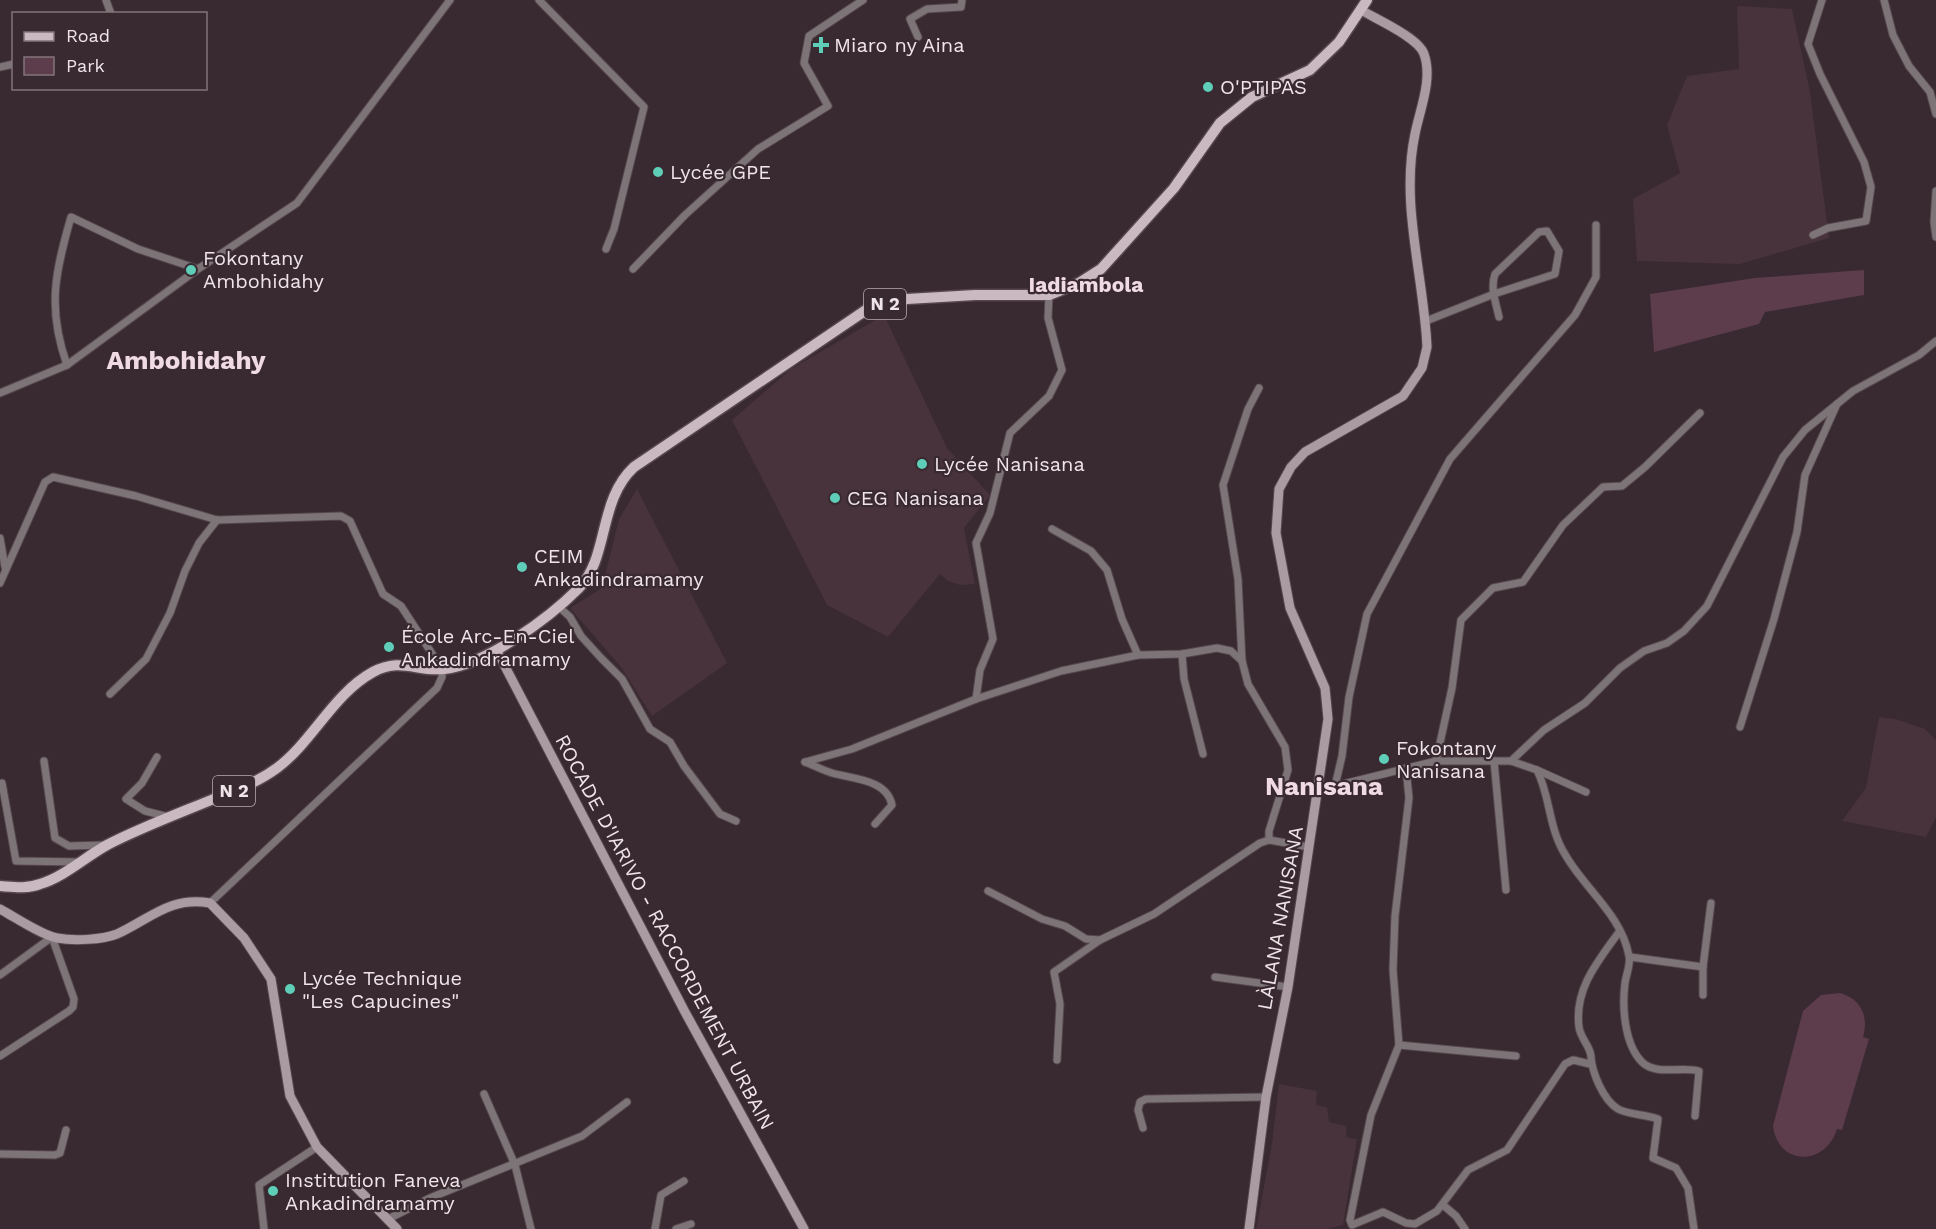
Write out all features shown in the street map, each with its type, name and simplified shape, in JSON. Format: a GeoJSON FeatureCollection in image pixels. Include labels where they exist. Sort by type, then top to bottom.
{"type":"FeatureCollection","features":[{"type":"Feature","properties":{"kind":"main road","name":"N 2"},"geometry":{"type":"LineString","coordinates":[[0,885],[29,887],[43,883],[108,845],[243,787],[278,767],[344,695],[371,673],[389,665],[410,664],[442,669],[477,661],[497,651],[558,606],[587,579],[611,499],[625,475],[643,459],[747,393],[869,308],[907,299],[975,295],[1049,296],[1079,283],[1101,269],[1174,188],[1220,123],[1252,97],[1310,70],[1339,42],[1364,5]]}},
{"type":"Feature","properties":{"kind":"street"},"geometry":{"type":"LineString","coordinates":[[0,393],[67,365],[198,269],[284,213],[307,193],[450,0]]}},
{"type":"Feature","properties":{"kind":"street"},"geometry":{"type":"LineString","coordinates":[[539,0],[644,107],[614,229],[606,249]]}},
{"type":"Feature","properties":{"kind":"street"},"geometry":{"type":"LineString","coordinates":[[633,269],[686,215],[758,149],[828,106],[804,63],[808,36],[863,0]]}},
{"type":"Feature","properties":{"kind":"street"},"geometry":{"type":"LineString","coordinates":[[918,37],[910,19],[927,9],[961,7],[962,0]]}},
{"type":"Feature","properties":{"kind":"street"},"geometry":{"type":"LineString","coordinates":[[1813,235],[1828,228],[1866,220],[1871,187],[1864,162],[1820,74],[1808,44],[1822,0]]}},
{"type":"Feature","properties":{"kind":"street"},"geometry":{"type":"LineString","coordinates":[[1884,0],[1893,35],[1909,66],[1930,92],[1936,114]]}},
{"type":"Feature","properties":{"kind":"street","name":"LÀLANA NANISANA"},"geometry":{"type":"LineString","coordinates":[[1249,1229],[1266,1097],[1288,987],[1319,793],[1328,719],[1325,688],[1290,608],[1276,533],[1279,489],[1291,467],[1305,452],[1403,396],[1422,368],[1427,347],[1410,182],[1414,136],[1425,93],[1424,53],[1416,42],[1364,5]]}},
{"type":"Feature","properties":{"kind":"street"},"geometry":{"type":"LineString","coordinates":[[1936,191],[1934,222],[1936,237]]}},
{"type":"Feature","properties":{"kind":"street"},"geometry":{"type":"LineString","coordinates":[[67,365],[57,337],[54,281],[71,218],[138,249],[198,269]]}},
{"type":"Feature","properties":{"kind":"street"},"geometry":{"type":"LineString","coordinates":[[1335,786],[1342,756],[1349,697],[1366,614],[1450,459],[1575,315],[1596,277],[1596,225]]}},
{"type":"Feature","properties":{"kind":"street"},"geometry":{"type":"LineString","coordinates":[[1426,321],[1494,294],[1554,274],[1559,251],[1547,231],[1539,232],[1495,274],[1492,283],[1494,294],[1500,317]]}},
{"type":"Feature","properties":{"kind":"street"},"geometry":{"type":"LineString","coordinates":[[976,699],[980,670],[993,639],[976,543],[990,513],[1010,433],[1049,396],[1062,370],[1048,318],[1049,296]]}},
{"type":"Feature","properties":{"kind":"street"},"geometry":{"type":"LineString","coordinates":[[1511,761],[1544,730],[1585,703],[1620,668],[1644,651],[1667,643],[1684,631],[1707,606],[1783,457],[1805,430],[1838,402],[1871,379],[1919,355],[1936,341]]}},
{"type":"Feature","properties":{"kind":"street"},"geometry":{"type":"LineString","coordinates":[[1259,387],[1223,485],[1238,579],[1242,661],[1248,684],[1285,747],[1288,770],[1269,831],[1269,840]]}},
{"type":"Feature","properties":{"kind":"street"},"geometry":{"type":"LineString","coordinates":[[1740,726],[1771,630],[1794,543],[1805,475],[1838,402]]}},
{"type":"Feature","properties":{"kind":"street"},"geometry":{"type":"LineString","coordinates":[[1436,761],[1452,688],[1461,620],[1492,588],[1524,582],[1537,559],[1563,525],[1603,487],[1622,486],[1646,467],[1700,413]]}},
{"type":"Feature","properties":{"kind":"street"},"geometry":{"type":"LineString","coordinates":[[0,583],[5,567],[45,482],[53,477],[136,496],[217,520],[347,517],[383,594],[401,606],[442,669],[442,678],[437,688],[210,903]]}},
{"type":"Feature","properties":{"kind":"street"},"geometry":{"type":"LineString","coordinates":[[110,694],[146,659],[170,613],[194,552],[217,520]]}},
{"type":"Feature","properties":{"kind":"street"},"geometry":{"type":"LineString","coordinates":[[1052,529],[1091,551],[1107,570],[1122,619],[1138,655]]}},
{"type":"Feature","properties":{"kind":"street"},"geometry":{"type":"LineString","coordinates":[[0,538],[5,567]]}},
{"type":"Feature","properties":{"kind":"street"},"geometry":{"type":"LineString","coordinates":[[558,606],[570,617],[581,636],[622,679],[650,729],[670,742],[684,766],[720,814],[736,821]]}},
{"type":"Feature","properties":{"kind":"street"},"geometry":{"type":"LineString","coordinates":[[875,824],[892,805],[890,797],[879,786],[830,773],[805,762],[852,749],[976,699],[1061,671],[1138,655],[1182,654],[1217,648],[1231,651],[1242,661]]}},
{"type":"Feature","properties":{"kind":"street","name":"ROCADE D'IARIVO - RACCORDEMENT URBAIN"},"geometry":{"type":"LineString","coordinates":[[497,651],[685,1012],[804,1229]]}},
{"type":"Feature","properties":{"kind":"street"},"geometry":{"type":"LineString","coordinates":[[1182,654],[1184,679],[1203,754]]}},
{"type":"Feature","properties":{"kind":"street"},"geometry":{"type":"LineString","coordinates":[[157,757],[142,783],[126,799],[145,811],[170,817]]}},
{"type":"Feature","properties":{"kind":"street"},"geometry":{"type":"LineString","coordinates":[[44,761],[55,838],[69,846],[108,845]]}},
{"type":"Feature","properties":{"kind":"street"},"geometry":{"type":"LineString","coordinates":[[1319,793],[1335,786],[1383,776],[1436,761],[1511,761],[1586,792]]}},
{"type":"Feature","properties":{"kind":"street"},"geometry":{"type":"LineString","coordinates":[[1494,761],[1506,890]]}},
{"type":"Feature","properties":{"kind":"street"},"geometry":{"type":"LineString","coordinates":[[1406,768],[1409,798],[1394,927],[1393,970],[1399,1045],[1371,1115],[1350,1220],[1352,1225],[1369,1217],[1387,1213],[1406,1223],[1415,1224],[1443,1205],[1468,1170],[1507,1150],[1565,1064],[1574,1060],[1590,1064]]}},
{"type":"Feature","properties":{"kind":"street"},"geometry":{"type":"LineString","coordinates":[[1537,770],[1542,781],[1551,827],[1566,857],[1618,925],[1630,957],[1624,1006],[1629,1036],[1640,1060],[1649,1067],[1664,1070],[1687,1067],[1699,1071],[1695,1116]]}},
{"type":"Feature","properties":{"kind":"street"},"geometry":{"type":"LineString","coordinates":[[2,783],[16,861],[78,862]]}},
{"type":"Feature","properties":{"kind":"street"},"geometry":{"type":"LineString","coordinates":[[1057,1060],[1060,1004],[1054,972],[1100,940],[1154,915],[1249,849],[1269,840],[1309,847]]}},
{"type":"Feature","properties":{"kind":"street"},"geometry":{"type":"LineString","coordinates":[[988,891],[1042,919],[1065,926],[1086,939],[1100,940]]}},
{"type":"Feature","properties":{"kind":"street"},"geometry":{"type":"LineString","coordinates":[[0,909],[52,937],[88,939],[115,935],[151,914],[182,902],[210,903],[244,938],[271,979],[290,1096],[317,1147],[397,1229]]}},
{"type":"Feature","properties":{"kind":"street"},"geometry":{"type":"LineString","coordinates":[[1703,995],[1703,967],[1711,903]]}},
{"type":"Feature","properties":{"kind":"street"},"geometry":{"type":"LineString","coordinates":[[1619,932],[1588,975],[1581,999],[1579,1028],[1590,1053],[1590,1064],[1600,1087],[1614,1106],[1658,1119],[1659,1125],[1652,1154],[1656,1160],[1676,1168],[1688,1188],[1694,1229]]}},
{"type":"Feature","properties":{"kind":"street"},"geometry":{"type":"LineString","coordinates":[[0,975],[52,937]]}},
{"type":"Feature","properties":{"kind":"street"},"geometry":{"type":"LineString","coordinates":[[0,1056],[73,1007],[74,999],[52,937]]}},
{"type":"Feature","properties":{"kind":"street"},"geometry":{"type":"LineString","coordinates":[[1630,957],[1703,967]]}},
{"type":"Feature","properties":{"kind":"street"},"geometry":{"type":"LineString","coordinates":[[1215,977],[1288,987]]}},
{"type":"Feature","properties":{"kind":"street"},"geometry":{"type":"LineString","coordinates":[[1399,1045],[1516,1056]]}},
{"type":"Feature","properties":{"kind":"street"},"geometry":{"type":"LineString","coordinates":[[484,1094],[515,1165],[531,1229]]}},
{"type":"Feature","properties":{"kind":"street"},"geometry":{"type":"LineString","coordinates":[[1143,1128],[1138,1110],[1140,1102],[1146,1099],[1266,1097]]}},
{"type":"Feature","properties":{"kind":"street"},"geometry":{"type":"LineString","coordinates":[[388,1219],[430,1198],[582,1136],[627,1102]]}},
{"type":"Feature","properties":{"kind":"street"},"geometry":{"type":"LineString","coordinates":[[0,1154],[55,1155],[60,1153],[66,1130]]}},
{"type":"Feature","properties":{"kind":"street"},"geometry":{"type":"LineString","coordinates":[[264,1229],[259,1185],[317,1147]]}},
{"type":"Feature","properties":{"kind":"street"},"geometry":{"type":"LineString","coordinates":[[655,1229],[661,1195],[684,1181]]}},
{"type":"Feature","properties":{"kind":"street"},"geometry":{"type":"LineString","coordinates":[[1443,1205],[1456,1216],[1465,1229]]}},
{"type":"Feature","properties":{"kind":"street"},"geometry":{"type":"LineString","coordinates":[[675,1229],[691,1224]]}},
{"type":"Feature","properties":{"kind":"street"},"geometry":{"type":"LineString","coordinates":[[1346,1229],[1351,1229]]}},
{"type":"Feature","properties":{"kind":"shaded area"},"geometry":{"type":"Polygon","coordinates":[[[1737,6],[1792,9],[1810,92],[1829,238],[1740,264],[1637,261],[1633,199],[1680,173],[1667,125],[1687,76],[1739,69],[1737,6]]]}},
{"type":"Feature","properties":{"kind":"shaded area","name":"CEG Nanisana"},"geometry":{"type":"Polygon","coordinates":[[[884,315],[947,448],[990,495],[964,528],[975,584],[960,585],[948,581],[940,574],[888,637],[827,605],[732,420],[791,369],[884,315]]]}},
{"type":"Feature","properties":{"kind":"shaded area"},"geometry":{"type":"Polygon","coordinates":[[[637,489],[727,663],[652,716],[621,667],[570,608],[602,588],[619,519],[637,489]]]}},
{"type":"Feature","properties":{"kind":"shaded area"},"geometry":{"type":"Polygon","coordinates":[[[1879,717],[1895,719],[1925,729],[1936,740],[1936,817],[1926,837],[1842,821],[1866,788],[1879,717]]]}},
{"type":"Feature","properties":{"kind":"shaded area"},"geometry":{"type":"Polygon","coordinates":[[[1279,1084],[1317,1091],[1316,1105],[1327,1107],[1329,1122],[1346,1126],[1346,1137],[1357,1139],[1343,1225],[1327,1229],[1256,1229],[1272,1144],[1279,1084]]]}},
{"type":"Feature","properties":{"kind":"green space"},"geometry":{"type":"Polygon","coordinates":[[[1864,270],[1864,295],[1765,312],[1759,324],[1654,352],[1650,294],[1755,278],[1864,270]]]}},
{"type":"Feature","properties":{"kind":"green space"},"geometry":{"type":"Polygon","coordinates":[[[1840,993],[1853,999],[1862,1009],[1865,1022],[1863,1037],[1869,1039],[1842,1130],[1837,1129],[1823,1150],[1803,1157],[1793,1155],[1784,1149],[1777,1139],[1773,1126],[1803,1011],[1821,995],[1840,993]]]}},
{"type":"Feature","properties":{"kind":"place","name":"Miaro ny Aina"},"geometry":{"type":"Point","coordinates":[821,45]}},
{"type":"Feature","properties":{"kind":"place","name":"O'PTIPAS"},"geometry":{"type":"Point","coordinates":[1208,87]}},
{"type":"Feature","properties":{"kind":"place","name":"Lycée GPE"},"geometry":{"type":"Point","coordinates":[658,172]}},
{"type":"Feature","properties":{"kind":"place","name":"Fokontany Ambohidahy"},"geometry":{"type":"Point","coordinates":[191,270]}},
{"type":"Feature","properties":{"kind":"place","name":"Lycée Nanisana"},"geometry":{"type":"Point","coordinates":[922,464]}},
{"type":"Feature","properties":{"kind":"place","name":"CEG Nanisana"},"geometry":{"type":"Point","coordinates":[835,498]}},
{"type":"Feature","properties":{"kind":"place","name":"CEIM Ankadindramamy"},"geometry":{"type":"Point","coordinates":[522,567]}},
{"type":"Feature","properties":{"kind":"place","name":"École Arc-En-Ciel Ankadindramamy"},"geometry":{"type":"Point","coordinates":[389,647]}},
{"type":"Feature","properties":{"kind":"place","name":"Fokontany Nanisana"},"geometry":{"type":"Point","coordinates":[1384,759]}},
{"type":"Feature","properties":{"kind":"place","name":"Lycée Technique \"Les Capucines\""},"geometry":{"type":"Point","coordinates":[290,989]}},
{"type":"Feature","properties":{"kind":"place","name":"Institution Faneva Ankadindramamy"},"geometry":{"type":"Point","coordinates":[273,1191]}},
{"type":"Feature","properties":{"kind":"district","name":"Iadiambola"},"geometry":{"type":"Point","coordinates":[1086,285]}},
{"type":"Feature","properties":{"kind":"district","name":"Ambohidahy"},"geometry":{"type":"Point","coordinates":[186,360]}},
{"type":"Feature","properties":{"kind":"district","name":"Nanisana"},"geometry":{"type":"Point","coordinates":[1324,786]}}]}
